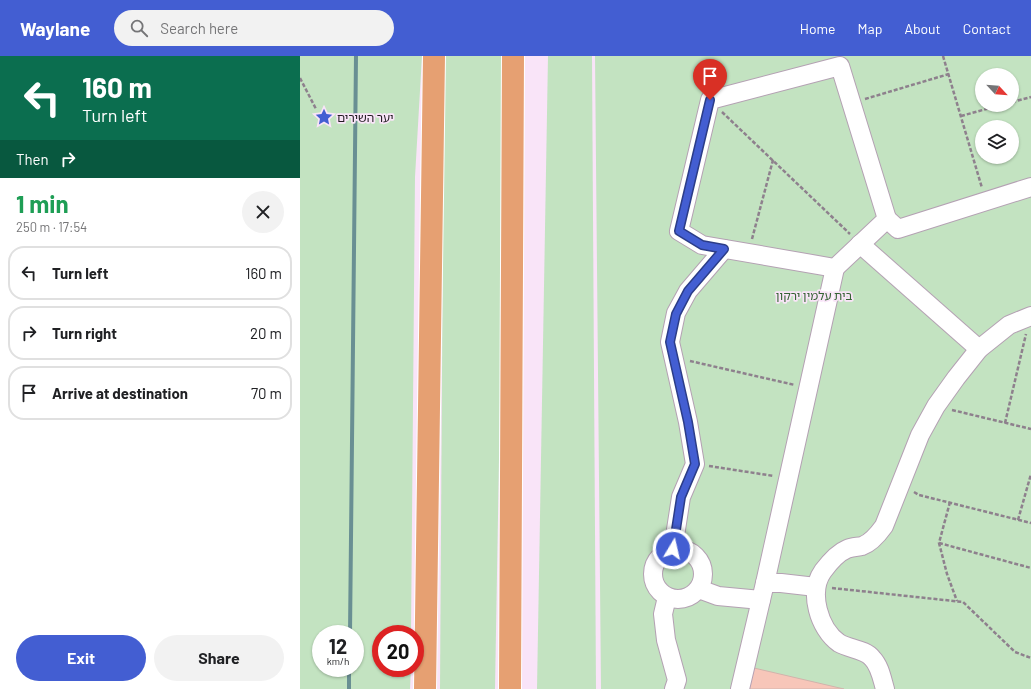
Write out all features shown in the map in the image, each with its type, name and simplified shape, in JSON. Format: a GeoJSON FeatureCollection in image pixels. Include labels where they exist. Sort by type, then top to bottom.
{"type":"FeatureCollection","features":[{"type":"Feature","properties":{"kind":"main road"},"geometry":{"type":"LineString","coordinates":[[425,689],[434,56]]}},
{"type":"Feature","properties":{"kind":"main road"},"geometry":{"type":"LineString","coordinates":[[510,689],[513,56]]}},
{"type":"Feature","properties":{"kind":"lane"},"geometry":{"type":"LineString","coordinates":[[835,268],[702,245],[679,231],[710,100],[840,66],[887,219],[898,229],[1031,187]]}},
{"type":"Feature","properties":{"kind":"lane"},"geometry":{"type":"LineString","coordinates":[[740,689],[789,479],[835,268],[887,219]]}},
{"type":"Feature","properties":{"kind":"lane"},"geometry":{"type":"LineString","coordinates":[[860,244],[979,349]]}},
{"type":"Feature","properties":{"kind":"lane"},"geometry":{"type":"LineString","coordinates":[[673,549],[681,497],[695,464],[688,422],[670,342],[676,314],[688,291],[724,249]]}},
{"type":"Feature","properties":{"kind":"lane"},"geometry":{"type":"LineString","coordinates":[[885,689],[878,666],[872,658],[867,654],[839,642],[830,633],[822,620],[816,604],[816,586],[822,572],[842,551],[848,548],[862,546],[880,532],[884,526],[920,435],[936,406],[979,349],[1009,325],[1029,323]]}},
{"type":"Feature","properties":{"kind":"lane"},"geometry":{"type":"LineString","coordinates":[[673,549],[689,551],[699,560],[703,572],[699,589],[684,599],[676,600],[667,597],[658,590],[652,579],[652,571],[655,562],[661,555],[673,549]]}},
{"type":"Feature","properties":{"kind":"lane"},"geometry":{"type":"LineString","coordinates":[[699,589],[718,596],[763,591],[781,583],[816,586]]}},
{"type":"Feature","properties":{"kind":"lane"},"geometry":{"type":"LineString","coordinates":[[667,597],[663,614],[666,640],[677,680],[674,689]]}},
{"type":"Feature","properties":{"kind":"path"},"geometry":{"type":"LineString","coordinates":[[943,56],[986,202]]}},
{"type":"Feature","properties":{"kind":"path"},"geometry":{"type":"LineString","coordinates":[[852,103],[949,74]]}},
{"type":"Feature","properties":{"kind":"path"},"geometry":{"type":"LineString","coordinates":[[300,78],[316,109]]}},
{"type":"Feature","properties":{"kind":"path"},"geometry":{"type":"LineString","coordinates":[[1019,100],[1031,97]]}},
{"type":"Feature","properties":{"kind":"path"},"geometry":{"type":"LineString","coordinates":[[710,100],[860,244]]}},
{"type":"Feature","properties":{"kind":"path"},"geometry":{"type":"LineString","coordinates":[[961,116],[976,112]]}},
{"type":"Feature","properties":{"kind":"path"},"geometry":{"type":"LineString","coordinates":[[748,253],[773,160]]}},
{"type":"Feature","properties":{"kind":"path"},"geometry":{"type":"LineString","coordinates":[[1005,423],[1029,323]]}},
{"type":"Feature","properties":{"kind":"path"},"geometry":{"type":"LineString","coordinates":[[673,357],[809,388]]}},
{"type":"Feature","properties":{"kind":"path"},"geometry":{"type":"LineString","coordinates":[[936,406],[1031,429]]}},
{"type":"Feature","properties":{"kind":"path"},"geometry":{"type":"LineString","coordinates":[[695,464],[789,479]]}},
{"type":"Feature","properties":{"kind":"path"},"geometry":{"type":"LineString","coordinates":[[1018,520],[1031,474]]}},
{"type":"Feature","properties":{"kind":"path"},"geometry":{"type":"LineString","coordinates":[[900,484],[919,495],[1031,523]]}},
{"type":"Feature","properties":{"kind":"path"},"geometry":{"type":"LineString","coordinates":[[950,502],[939,543],[947,574],[957,601]]}},
{"type":"Feature","properties":{"kind":"path"},"geometry":{"type":"LineString","coordinates":[[939,543],[1031,568]]}},
{"type":"Feature","properties":{"kind":"path"},"geometry":{"type":"LineString","coordinates":[[816,586],[962,602],[1015,652],[1031,658]]}},
{"type":"Feature","properties":{"kind":"green space"},"geometry":{"type":"Polygon","coordinates":[[[300,56],[422,56],[415,177],[411,625],[372,625],[372,677],[411,677],[410,689],[300,689],[300,56]]]}},
{"type":"Feature","properties":{"kind":"green space"},"geometry":{"type":"Polygon","coordinates":[[[444,56],[506,56],[495,689],[440,689],[444,56]]]}},
{"type":"Feature","properties":{"kind":"green space"},"geometry":{"type":"Polygon","coordinates":[[[548,56],[592,56],[596,689],[537,689],[548,56]]]}},
{"type":"Feature","properties":{"kind":"green space","name":"בית עלמין ירקון"},"geometry":{"type":"Polygon","coordinates":[[[595,56],[1031,56],[1031,689],[601,689],[595,56]]]}},
{"type":"Feature","properties":{"kind":"building"},"geometry":{"type":"Polygon","coordinates":[[[754,668],[844,689],[749,689],[754,668]]]}},
{"type":"Feature","properties":{"kind":"waterway"},"geometry":{"type":"LineString","coordinates":[[350,625],[356,56]]}},
{"type":"Feature","properties":{"kind":"waterway"},"geometry":{"type":"LineString","coordinates":[[349,677],[349,689]]}},
{"type":"Feature","properties":{"kind":"place","name":"יער השירים"},"geometry":{"type":"Point","coordinates":[324,117]}},
{"type":"Feature","properties":{"kind":"route"},"geometry":{"type":"LineString","coordinates":[[673,549],[681,497],[695,464],[688,422],[670,342],[676,314],[688,291],[724,249],[702,245],[679,231],[710,100]]}}]}
